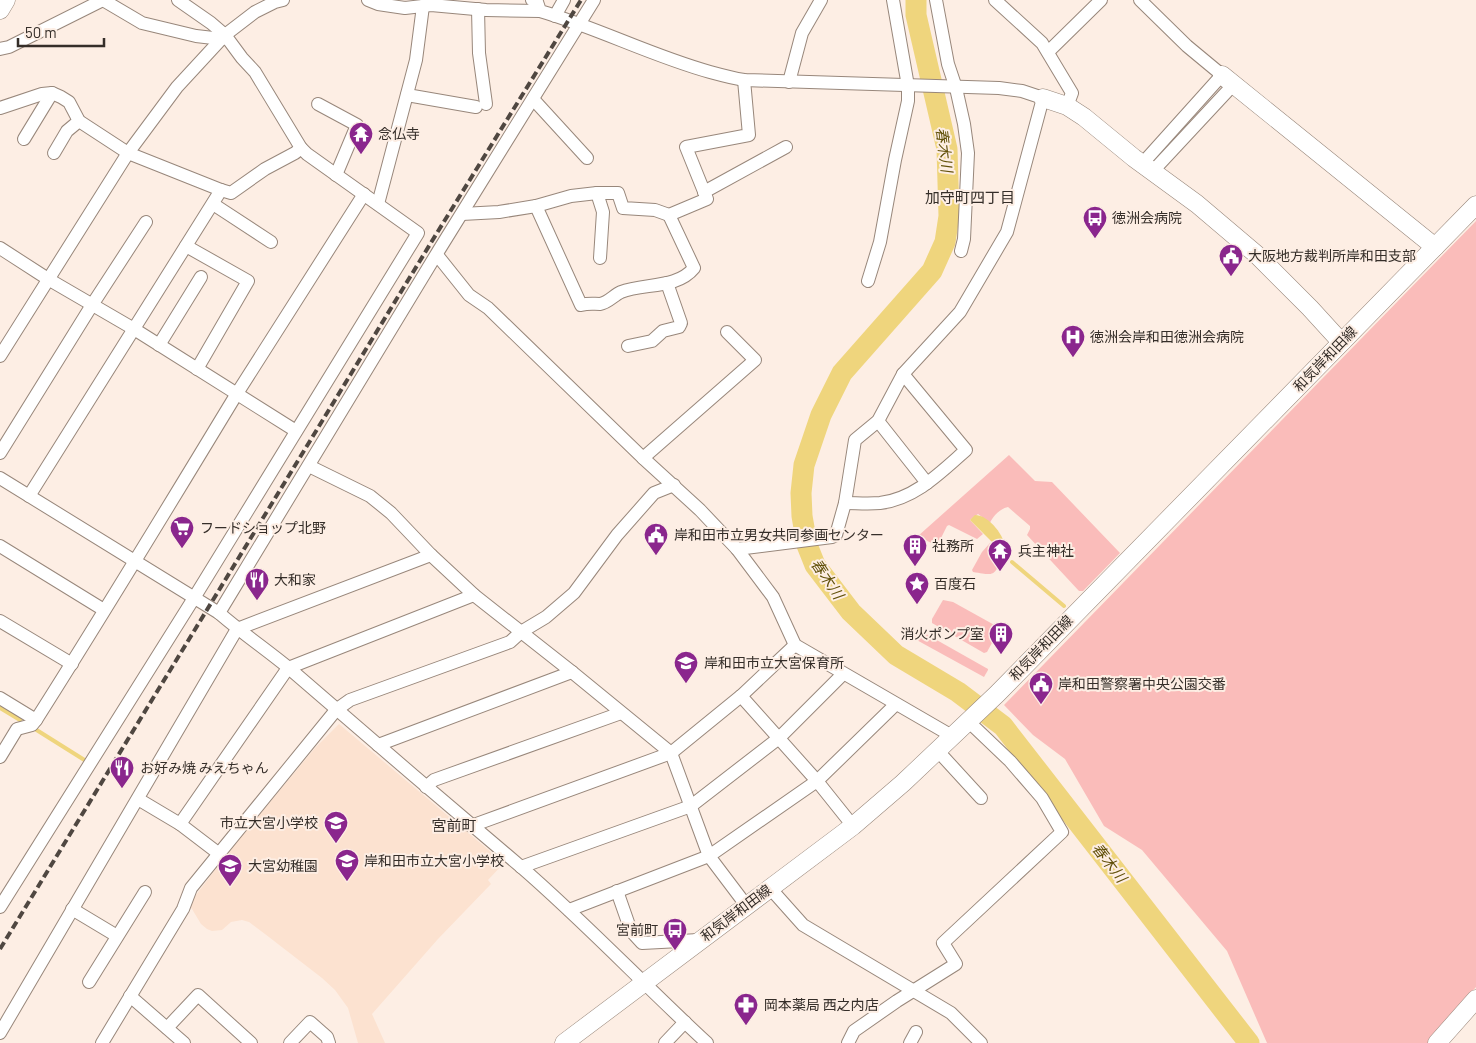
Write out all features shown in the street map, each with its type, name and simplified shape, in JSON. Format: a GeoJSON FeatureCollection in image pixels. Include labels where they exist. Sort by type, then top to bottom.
{"type":"FeatureCollection","features":[{"type":"Feature","properties":{"kind":"main road"},"geometry":{"type":"LineString","coordinates":[[0,10],[6,0]]}},
{"type":"Feature","properties":{"kind":"main road"},"geometry":{"type":"LineString","coordinates":[[1228,80],[1435,247]]}},
{"type":"Feature","properties":{"kind":"main road"},"geometry":{"type":"LineString","coordinates":[[1043,98],[1067,106],[1084,117],[1197,204],[1256,254],[1341,342]]}},
{"type":"Feature","properties":{"kind":"main road","name":"和気岸和田線"},"geometry":{"type":"LineString","coordinates":[[564,1043],[853,826],[903,783],[997,694],[1476,205]]}},
{"type":"Feature","properties":{"kind":"main road"},"geometry":{"type":"LineString","coordinates":[[1437,1043],[1476,999]]}},
{"type":"Feature","properties":{"kind":"street"},"geometry":{"type":"LineString","coordinates":[[0,49],[8,47],[103,0],[142,23],[196,36],[223,37]]}},
{"type":"Feature","properties":{"kind":"street"},"geometry":{"type":"LineString","coordinates":[[0,907],[194,598],[418,233],[306,154],[255,72],[211,23],[178,0]]}},
{"type":"Feature","properties":{"kind":"street"},"geometry":{"type":"LineString","coordinates":[[0,356],[128,153],[177,87],[223,37],[255,12],[283,0]]}},
{"type":"Feature","properties":{"kind":"street"},"geometry":{"type":"LineString","coordinates":[[368,0],[378,4],[395,3],[406,8],[432,5],[540,11],[683,63],[744,80],[999,88],[1022,91],[1043,98],[1007,232],[960,312],[903,374],[878,421],[854,440],[844,503],[836,535],[737,549]]}},
{"type":"Feature","properties":{"kind":"street"},"geometry":{"type":"LineString","coordinates":[[532,0],[537,2],[540,11]]}},
{"type":"Feature","properties":{"kind":"street"},"geometry":{"type":"LineString","coordinates":[[555,16],[564,0]]}},
{"type":"Feature","properties":{"kind":"street"},"geometry":{"type":"LineString","coordinates":[[219,613],[594,0]]}},
{"type":"Feature","properties":{"kind":"street"},"geometry":{"type":"LineString","coordinates":[[789,82],[802,33],[822,0]]}},
{"type":"Feature","properties":{"kind":"street"},"geometry":{"type":"LineString","coordinates":[[868,281],[880,242],[911,86],[894,0]]}},
{"type":"Feature","properties":{"kind":"street"},"geometry":{"type":"LineString","coordinates":[[936,0],[953,88],[964,124],[968,153],[964,239],[961,251]]}},
{"type":"Feature","properties":{"kind":"street"},"geometry":{"type":"LineString","coordinates":[[995,0],[1042,43],[1072,94],[1067,106]]}},
{"type":"Feature","properties":{"kind":"street"},"geometry":{"type":"LineString","coordinates":[[1048,52],[1101,0]]}},
{"type":"Feature","properties":{"kind":"street"},"geometry":{"type":"LineString","coordinates":[[1140,0],[1187,46],[1228,80],[1148,168]]}},
{"type":"Feature","properties":{"kind":"street"},"geometry":{"type":"LineString","coordinates":[[378,204],[416,60],[423,6]]}},
{"type":"Feature","properties":{"kind":"street"},"geometry":{"type":"LineString","coordinates":[[407,95],[481,106],[478,9]]}},
{"type":"Feature","properties":{"kind":"street"},"geometry":{"type":"LineString","coordinates":[[669,215],[706,199],[686,147],[749,135],[744,80]]}},
{"type":"Feature","properties":{"kind":"street"},"geometry":{"type":"LineString","coordinates":[[0,108],[42,94],[52,93],[69,102],[79,121],[128,153],[231,193],[265,169],[302,148]]}},
{"type":"Feature","properties":{"kind":"street"},"geometry":{"type":"LineString","coordinates":[[24,139],[52,93]]}},
{"type":"Feature","properties":{"kind":"street"},"geometry":{"type":"LineString","coordinates":[[533,99],[587,158]]}},
{"type":"Feature","properties":{"kind":"street"},"geometry":{"type":"LineString","coordinates":[[318,104],[357,125],[336,175]]}},
{"type":"Feature","properties":{"kind":"street"},"geometry":{"type":"LineString","coordinates":[[59,149],[67,131],[79,121]]}},
{"type":"Feature","properties":{"kind":"street"},"geometry":{"type":"LineString","coordinates":[[704,192],[786,147]]}},
{"type":"Feature","properties":{"kind":"street"},"geometry":{"type":"LineString","coordinates":[[29,496],[221,190]]}},
{"type":"Feature","properties":{"kind":"street"},"geometry":{"type":"LineString","coordinates":[[462,214],[499,212],[536,206],[571,196],[597,193],[618,194],[623,208],[656,210],[669,215],[694,268],[688,275],[667,283],[621,292],[602,304],[590,303],[581,305],[536,206]]}},
{"type":"Feature","properties":{"kind":"street"},"geometry":{"type":"LineString","coordinates":[[597,193],[603,212],[600,258]]}},
{"type":"Feature","properties":{"kind":"street"},"geometry":{"type":"LineString","coordinates":[[0,757],[17,729],[32,725],[36,720],[237,394],[364,194]]}},
{"type":"Feature","properties":{"kind":"street"},"geometry":{"type":"LineString","coordinates":[[213,204],[271,242]]}},
{"type":"Feature","properties":{"kind":"street"},"geometry":{"type":"LineString","coordinates":[[0,453],[146,222]]}},
{"type":"Feature","properties":{"kind":"street"},"geometry":{"type":"LineString","coordinates":[[186,246],[248,281],[197,369]]}},
{"type":"Feature","properties":{"kind":"street"},"geometry":{"type":"LineString","coordinates":[[0,248],[296,431]]}},
{"type":"Feature","properties":{"kind":"street"},"geometry":{"type":"LineString","coordinates":[[437,255],[469,295],[488,308],[700,510],[737,549],[773,597],[795,645],[952,736]]}},
{"type":"Feature","properties":{"kind":"street"},"geometry":{"type":"LineString","coordinates":[[160,346],[201,277]]}},
{"type":"Feature","properties":{"kind":"street"},"geometry":{"type":"LineString","coordinates":[[628,346],[652,341],[663,331],[679,327],[682,322],[667,283]]}},
{"type":"Feature","properties":{"kind":"street"},"geometry":{"type":"LineString","coordinates":[[644,458],[755,360],[727,332]]}},
{"type":"Feature","properties":{"kind":"street"},"geometry":{"type":"LineString","coordinates":[[844,503],[880,503],[904,497],[927,483],[966,450],[903,374]]}},
{"type":"Feature","properties":{"kind":"street"},"geometry":{"type":"LineString","coordinates":[[878,421],[927,483]]}},
{"type":"Feature","properties":{"kind":"street"},"geometry":{"type":"LineString","coordinates":[[309,466],[370,496],[391,513],[474,595],[671,753],[709,856],[746,905]]}},
{"type":"Feature","properties":{"kind":"street"},"geometry":{"type":"LineString","coordinates":[[0,478],[219,613],[288,668],[521,867],[569,910],[707,1043]]}},
{"type":"Feature","properties":{"kind":"street"},"geometry":{"type":"LineString","coordinates":[[102,1043],[183,909],[191,888],[336,710],[350,700],[510,642],[546,617],[574,593],[616,535],[654,493],[674,485]]}},
{"type":"Feature","properties":{"kind":"street"},"geometry":{"type":"LineString","coordinates":[[0,546],[104,610]]}},
{"type":"Feature","properties":{"kind":"street"},"geometry":{"type":"LineString","coordinates":[[0,1033],[237,629],[432,555]]}},
{"type":"Feature","properties":{"kind":"street"},"geometry":{"type":"LineString","coordinates":[[180,824],[288,668],[474,595]]}},
{"type":"Feature","properties":{"kind":"street"},"geometry":{"type":"LineString","coordinates":[[0,621],[72,664]]}},
{"type":"Feature","properties":{"kind":"street"},"geometry":{"type":"LineString","coordinates":[[471,826],[671,753],[741,696],[795,645]]}},
{"type":"Feature","properties":{"kind":"street"},"geometry":{"type":"LineString","coordinates":[[378,745],[572,672]]}},
{"type":"Feature","properties":{"kind":"street"},"geometry":{"type":"LineString","coordinates":[[521,867],[691,806],[779,738],[843,674]]}},
{"type":"Feature","properties":{"kind":"street"},"geometry":{"type":"LineString","coordinates":[[741,696],[817,781],[853,826]]}},
{"type":"Feature","properties":{"kind":"street"},"geometry":{"type":"LineString","coordinates":[[0,698],[36,720]]}},
{"type":"Feature","properties":{"kind":"street"},"geometry":{"type":"LineString","coordinates":[[569,910],[709,856],[817,781],[895,704]]}},
{"type":"Feature","properties":{"kind":"street"},"geometry":{"type":"LineString","coordinates":[[426,787],[434,780],[621,713]]}},
{"type":"Feature","properties":{"kind":"street"},"geometry":{"type":"LineString","coordinates":[[848,1043],[854,1031],[956,964],[943,943],[1062,832],[1042,798],[1010,761],[969,719]]}},
{"type":"Feature","properties":{"kind":"street"},"geometry":{"type":"LineString","coordinates":[[937,750],[981,798]]}},
{"type":"Feature","properties":{"kind":"street"},"geometry":{"type":"LineString","coordinates":[[138,799],[180,824],[218,853]]}},
{"type":"Feature","properties":{"kind":"street"},"geometry":{"type":"LineString","coordinates":[[770,888],[803,925],[951,1013],[981,1043]]}},
{"type":"Feature","properties":{"kind":"street"},"geometry":{"type":"LineString","coordinates":[[617,891],[631,931],[642,943],[699,940]]}},
{"type":"Feature","properties":{"kind":"street"},"geometry":{"type":"LineString","coordinates":[[89,982],[145,892]]}},
{"type":"Feature","properties":{"kind":"street"},"geometry":{"type":"LineString","coordinates":[[72,910],[117,936]]}},
{"type":"Feature","properties":{"kind":"street"},"geometry":{"type":"LineString","coordinates":[[167,1028],[198,995],[251,1043]]}},
{"type":"Feature","properties":{"kind":"street"},"geometry":{"type":"LineString","coordinates":[[130,996],[184,1043]]}},
{"type":"Feature","properties":{"kind":"street"},"geometry":{"type":"LineString","coordinates":[[290,1043],[310,1022],[327,1037],[329,1043]]}},
{"type":"Feature","properties":{"kind":"street"},"geometry":{"type":"LineString","coordinates":[[664,1043],[685,1022]]}},
{"type":"Feature","properties":{"kind":"shaded area"},"geometry":{"type":"Polygon","coordinates":[[[1476,221],[1476,987],[1428,1043],[1267,1043],[1227,951],[1142,850],[1104,826],[1065,759],[1033,735],[1004,705],[1476,221]]]}},
{"type":"Feature","properties":{"kind":"shaded area"},"geometry":{"type":"Polygon","coordinates":[[[1009,455],[1035,481],[1052,482],[1120,553],[1083,591],[1079,591],[1027,535],[1030,526],[1008,507],[997,513],[990,523],[978,514],[970,520],[983,534],[977,539],[949,525],[938,544],[935,545],[918,536],[1009,455]]]}},
{"type":"Feature","properties":{"kind":"shaded area"},"geometry":{"type":"Polygon","coordinates":[[[975,515],[986,519],[996,528],[1003,539],[1005,550],[1001,551],[970,520],[975,515]]]}},
{"type":"Feature","properties":{"kind":"shaded area"},"geometry":{"type":"Polygon","coordinates":[[[990,543],[1005,556],[998,568],[990,574],[973,572],[972,570],[982,552],[990,543]]]}},
{"type":"Feature","properties":{"kind":"shaded area"},"geometry":{"type":"Polygon","coordinates":[[[943,600],[953,602],[998,627],[999,630],[987,652],[984,653],[932,623],[932,619],[943,600]]]}},
{"type":"Feature","properties":{"kind":"shaded area"},"geometry":{"type":"Polygon","coordinates":[[[919,630],[988,669],[984,677],[913,638],[919,630]]]}},
{"type":"Feature","properties":{"kind":"shaded area","name":"岸和田市立大宮小学校"},"geometry":{"type":"Polygon","coordinates":[[[339,724],[504,863],[488,880],[491,884],[438,939],[372,1014],[385,1043],[358,1043],[348,1008],[335,990],[249,922],[242,920],[231,922],[222,930],[212,931],[201,924],[189,904],[235,844],[315,748],[339,724]]]}},
{"type":"Feature","properties":{"kind":"waterway","name":"春木川"},"geometry":{"type":"LineString","coordinates":[[916,0],[916,15],[947,149],[949,216],[945,242],[932,271],[842,373],[821,415],[804,465],[801,493],[802,516],[807,545],[815,565],[851,612],[896,655],[958,692],[1003,726],[1249,1043]]}},
{"type":"Feature","properties":{"kind":"waterway"},"geometry":{"type":"LineString","coordinates":[[1001,551],[1005,557]]}},
{"type":"Feature","properties":{"kind":"waterway"},"geometry":{"type":"LineString","coordinates":[[1012,562],[1064,606]]}},
{"type":"Feature","properties":{"kind":"waterway"},"geometry":{"type":"LineString","coordinates":[[0,708],[20,720]]}},
{"type":"Feature","properties":{"kind":"waterway"},"geometry":{"type":"LineString","coordinates":[[35,729],[86,761]]}},
{"type":"Feature","properties":{"kind":"railway"},"geometry":{"type":"LineString","coordinates":[[0,949],[581,0]]}},
{"type":"Feature","properties":{"kind":"place","name":"念仏寺"},"geometry":{"type":"Point","coordinates":[361,155]}},
{"type":"Feature","properties":{"kind":"place","name":"徳洲会病院"},"geometry":{"type":"Point","coordinates":[1095,239]}},
{"type":"Feature","properties":{"kind":"place","name":"大阪地方裁判所岸和田支部"},"geometry":{"type":"Point","coordinates":[1231,277]}},
{"type":"Feature","properties":{"kind":"place","name":"徳洲会岸和田徳洲会病院"},"geometry":{"type":"Point","coordinates":[1073,358]}},
{"type":"Feature","properties":{"kind":"place","name":"フードショップ北野"},"geometry":{"type":"Point","coordinates":[182,549]}},
{"type":"Feature","properties":{"kind":"place","name":"岸和田市立男女共同参画センター"},"geometry":{"type":"Point","coordinates":[656,556]}},
{"type":"Feature","properties":{"kind":"place","name":"社務所"},"geometry":{"type":"Point","coordinates":[915,567]}},
{"type":"Feature","properties":{"kind":"place","name":"兵主神社"},"geometry":{"type":"Point","coordinates":[1000,572]}},
{"type":"Feature","properties":{"kind":"place","name":"大和家"},"geometry":{"type":"Point","coordinates":[257,601]}},
{"type":"Feature","properties":{"kind":"place","name":"百度石"},"geometry":{"type":"Point","coordinates":[917,605]}},
{"type":"Feature","properties":{"kind":"place","name":"消火ポンプ室"},"geometry":{"type":"Point","coordinates":[1001,655]}},
{"type":"Feature","properties":{"kind":"place","name":"岸和田市立大宮保育所"},"geometry":{"type":"Point","coordinates":[686,684]}},
{"type":"Feature","properties":{"kind":"place","name":"岸和田警察署中央公園交番"},"geometry":{"type":"Point","coordinates":[1041,705]}},
{"type":"Feature","properties":{"kind":"place","name":"お好み焼 みえちゃん"},"geometry":{"type":"Point","coordinates":[122,789]}},
{"type":"Feature","properties":{"kind":"place","name":"市立大宮小学校"},"geometry":{"type":"Point","coordinates":[336,844]}},
{"type":"Feature","properties":{"kind":"place","name":"岸和田市立大宮小学校"},"geometry":{"type":"Point","coordinates":[347,882]}},
{"type":"Feature","properties":{"kind":"place","name":"大宮幼稚園"},"geometry":{"type":"Point","coordinates":[230,887]}},
{"type":"Feature","properties":{"kind":"place","name":"宮前町"},"geometry":{"type":"Point","coordinates":[675,951]}},
{"type":"Feature","properties":{"kind":"place","name":"岡本薬局 西之内店"},"geometry":{"type":"Point","coordinates":[746,1026]}},
{"type":"Feature","properties":{"kind":"district","name":"加守町四丁目"},"geometry":{"type":"Point","coordinates":[970,198]}},
{"type":"Feature","properties":{"kind":"district","name":"宮前町"},"geometry":{"type":"Point","coordinates":[454,826]}}]}
